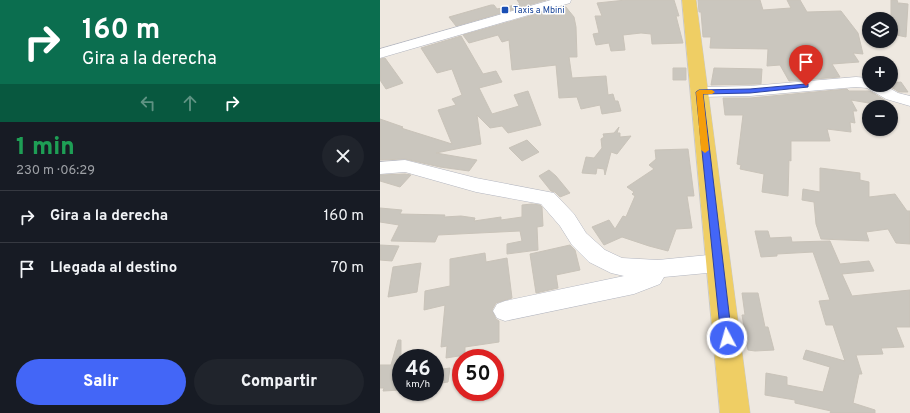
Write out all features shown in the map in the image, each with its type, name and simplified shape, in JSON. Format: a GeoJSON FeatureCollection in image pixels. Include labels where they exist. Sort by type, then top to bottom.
{"type":"FeatureCollection","features":[{"type":"Feature","properties":{"kind":"main road"},"geometry":{"type":"LineString","coordinates":[[690,0],[735,413]]}},
{"type":"Feature","properties":{"kind":"street"},"geometry":{"type":"LineString","coordinates":[[380,54],[565,0]]}},
{"type":"Feature","properties":{"kind":"street"},"geometry":{"type":"LineString","coordinates":[[699,92],[750,91],[862,82]]}},
{"type":"Feature","properties":{"kind":"street"},"geometry":{"type":"LineString","coordinates":[[885,92],[892,96],[910,101]]}},
{"type":"Feature","properties":{"kind":"street"},"geometry":{"type":"LineString","coordinates":[[380,168],[405,166],[476,185],[523,195],[547,198],[567,220],[579,239],[597,256],[619,267],[658,269],[718,263]]}},
{"type":"Feature","properties":{"kind":"street"},"geometry":{"type":"LineString","coordinates":[[505,311],[634,284],[652,277],[658,269]]}},
{"type":"Feature","properties":{"kind":"building"},"geometry":{"type":"Polygon","coordinates":[[[517,0],[546,0],[456,26],[449,17],[491,5],[494,5],[497,9],[520,4],[517,0]]]}},
{"type":"Feature","properties":{"kind":"building"},"geometry":{"type":"Polygon","coordinates":[[[626,0],[674,0],[679,16],[676,16],[683,43],[652,44],[651,34],[641,33],[623,35],[625,50],[611,51],[609,43],[596,45],[593,34],[599,33],[595,16],[602,16],[597,3],[626,0]]]}},
{"type":"Feature","properties":{"kind":"building"},"geometry":{"type":"Polygon","coordinates":[[[698,0],[760,0],[763,10],[791,8],[787,0],[800,0],[807,12],[841,11],[858,33],[863,54],[853,53],[859,62],[832,64],[840,77],[789,81],[780,65],[767,66],[768,49],[710,48],[711,37],[703,37],[701,12],[699,12],[698,0]]]}},
{"type":"Feature","properties":{"kind":"building"},"geometry":{"type":"Polygon","coordinates":[[[891,0],[897,0],[899,5],[899,3],[908,4],[906,37],[898,35],[898,12],[891,12],[891,0]]]}},
{"type":"Feature","properties":{"kind":"building"},"geometry":{"type":"Polygon","coordinates":[[[565,6],[574,17],[576,27],[577,57],[569,57],[572,78],[606,76],[608,95],[613,94],[615,101],[618,101],[621,111],[602,114],[600,105],[581,109],[577,97],[559,98],[556,65],[512,70],[509,40],[502,42],[498,35],[469,43],[463,35],[565,6]]]}},
{"type":"Feature","properties":{"kind":"building"},"geometry":{"type":"Polygon","coordinates":[[[461,36],[483,74],[496,71],[502,82],[479,88],[492,114],[519,106],[514,95],[528,91],[541,125],[508,133],[502,126],[490,128],[477,115],[481,144],[436,153],[477,160],[469,171],[440,167],[405,159],[380,160],[380,119],[403,127],[401,128],[452,144],[438,110],[456,105],[452,99],[462,95],[452,69],[437,73],[421,48],[461,36]]]}},
{"type":"Feature","properties":{"kind":"building"},"geometry":{"type":"Polygon","coordinates":[[[385,58],[403,83],[386,89],[380,80],[380,59],[385,58]]]}},
{"type":"Feature","properties":{"kind":"building"},"geometry":{"type":"Polygon","coordinates":[[[673,68],[686,68],[686,80],[673,80],[673,68]]]}},
{"type":"Feature","properties":{"kind":"building"},"geometry":{"type":"Polygon","coordinates":[[[714,68],[762,69],[761,84],[711,85],[714,68]]]}},
{"type":"Feature","properties":{"kind":"building"},"geometry":{"type":"Polygon","coordinates":[[[898,82],[901,82],[908,92],[898,91],[898,82]]]}},
{"type":"Feature","properties":{"kind":"building"},"geometry":{"type":"Polygon","coordinates":[[[847,89],[849,91],[872,92],[884,100],[862,100],[862,102],[851,100],[857,111],[853,111],[855,123],[850,122],[851,132],[827,129],[830,141],[791,141],[788,196],[762,192],[764,174],[740,169],[741,165],[737,164],[743,115],[725,115],[723,98],[750,98],[847,89]]]}},
{"type":"Feature","properties":{"kind":"building"},"geometry":{"type":"Polygon","coordinates":[[[619,127],[617,133],[620,133],[620,137],[631,136],[617,154],[611,152],[605,175],[604,169],[597,168],[596,174],[582,173],[586,157],[594,158],[602,148],[601,139],[604,137],[603,134],[614,133],[619,127]]]}},
{"type":"Feature","properties":{"kind":"building"},"geometry":{"type":"Polygon","coordinates":[[[527,140],[539,152],[522,161],[509,148],[527,140]]]}},
{"type":"Feature","properties":{"kind":"building"},"geometry":{"type":"Polygon","coordinates":[[[688,149],[694,196],[687,196],[692,228],[676,229],[668,251],[622,237],[604,245],[592,227],[609,220],[615,229],[623,216],[626,217],[635,196],[632,194],[634,192],[627,187],[654,169],[649,165],[656,159],[655,150],[688,149]]]}},
{"type":"Feature","properties":{"kind":"building"},"geometry":{"type":"Polygon","coordinates":[[[820,168],[860,173],[860,180],[869,182],[869,197],[895,194],[907,211],[910,211],[910,244],[896,243],[888,229],[866,232],[869,241],[821,239],[816,224],[814,202],[802,200],[803,189],[820,192],[820,168]]]}},
{"type":"Feature","properties":{"kind":"building"},"geometry":{"type":"Polygon","coordinates":[[[549,170],[570,193],[560,197],[555,192],[551,191],[539,176],[549,170]]]}},
{"type":"Feature","properties":{"kind":"building"},"geometry":{"type":"Polygon","coordinates":[[[380,175],[411,175],[400,187],[380,181],[380,175]]]}},
{"type":"Feature","properties":{"kind":"building"},"geometry":{"type":"Polygon","coordinates":[[[522,205],[540,205],[542,207],[543,226],[537,227],[538,250],[507,254],[507,244],[522,241],[520,231],[438,235],[435,242],[391,241],[399,225],[380,222],[380,208],[402,210],[400,214],[445,215],[444,217],[461,216],[475,218],[474,221],[501,217],[501,220],[522,217],[522,205]]]}},
{"type":"Feature","properties":{"kind":"building"},"geometry":{"type":"Polygon","coordinates":[[[755,231],[768,231],[770,238],[791,237],[792,242],[830,241],[840,264],[869,261],[874,271],[842,274],[852,296],[910,290],[910,327],[896,327],[904,347],[881,348],[883,354],[856,355],[862,374],[859,374],[853,403],[875,410],[875,413],[830,413],[831,411],[795,403],[795,400],[765,395],[766,373],[787,377],[787,385],[823,392],[830,367],[803,359],[806,350],[845,361],[833,325],[826,325],[819,301],[830,300],[813,252],[777,254],[777,256],[761,257],[755,231]]]}},
{"type":"Feature","properties":{"kind":"building"},"geometry":{"type":"Polygon","coordinates":[[[380,245],[399,246],[392,261],[380,260],[380,245]]]}},
{"type":"Feature","properties":{"kind":"building"},"geometry":{"type":"Polygon","coordinates":[[[570,245],[575,250],[580,270],[556,275],[558,288],[536,293],[530,254],[570,245]]]}},
{"type":"Feature","properties":{"kind":"building"},"geometry":{"type":"Polygon","coordinates":[[[485,253],[486,262],[507,258],[512,298],[496,303],[492,310],[496,319],[499,321],[499,342],[465,347],[465,349],[452,349],[452,357],[446,358],[447,346],[441,347],[445,305],[424,310],[425,291],[450,286],[450,259],[485,253]]]}},
{"type":"Feature","properties":{"kind":"building"},"geometry":{"type":"Polygon","coordinates":[[[421,263],[417,292],[388,297],[393,267],[421,263]]]}},
{"type":"Feature","properties":{"kind":"building"},"geometry":{"type":"Polygon","coordinates":[[[742,293],[758,293],[765,327],[768,327],[774,350],[748,350],[742,315],[745,315],[742,293]]]}},
{"type":"Feature","properties":{"kind":"building"},"geometry":{"type":"Polygon","coordinates":[[[398,340],[401,340],[401,349],[395,349],[398,340]]]}},
{"type":"Feature","properties":{"kind":"building"},"geometry":{"type":"Polygon","coordinates":[[[392,361],[392,390],[383,391],[384,388],[380,388],[380,365],[391,365],[392,361]]]}},
{"type":"Feature","properties":{"kind":"building"},"geometry":{"type":"Polygon","coordinates":[[[450,368],[448,382],[444,383],[444,369],[450,368]]]}},
{"type":"Feature","properties":{"kind":"slow traffic"},"geometry":{"type":"LineString","coordinates":[[705,150],[699,92],[712,92]]}},
{"type":"Feature","properties":{"kind":"place","name":"Taxis a Mbini"},"geometry":{"type":"Point","coordinates":[505,10]}},
{"type":"Feature","properties":{"kind":"route"},"geometry":{"type":"LineString","coordinates":[[727,338],[699,92],[750,91],[806,86]]}}]}
